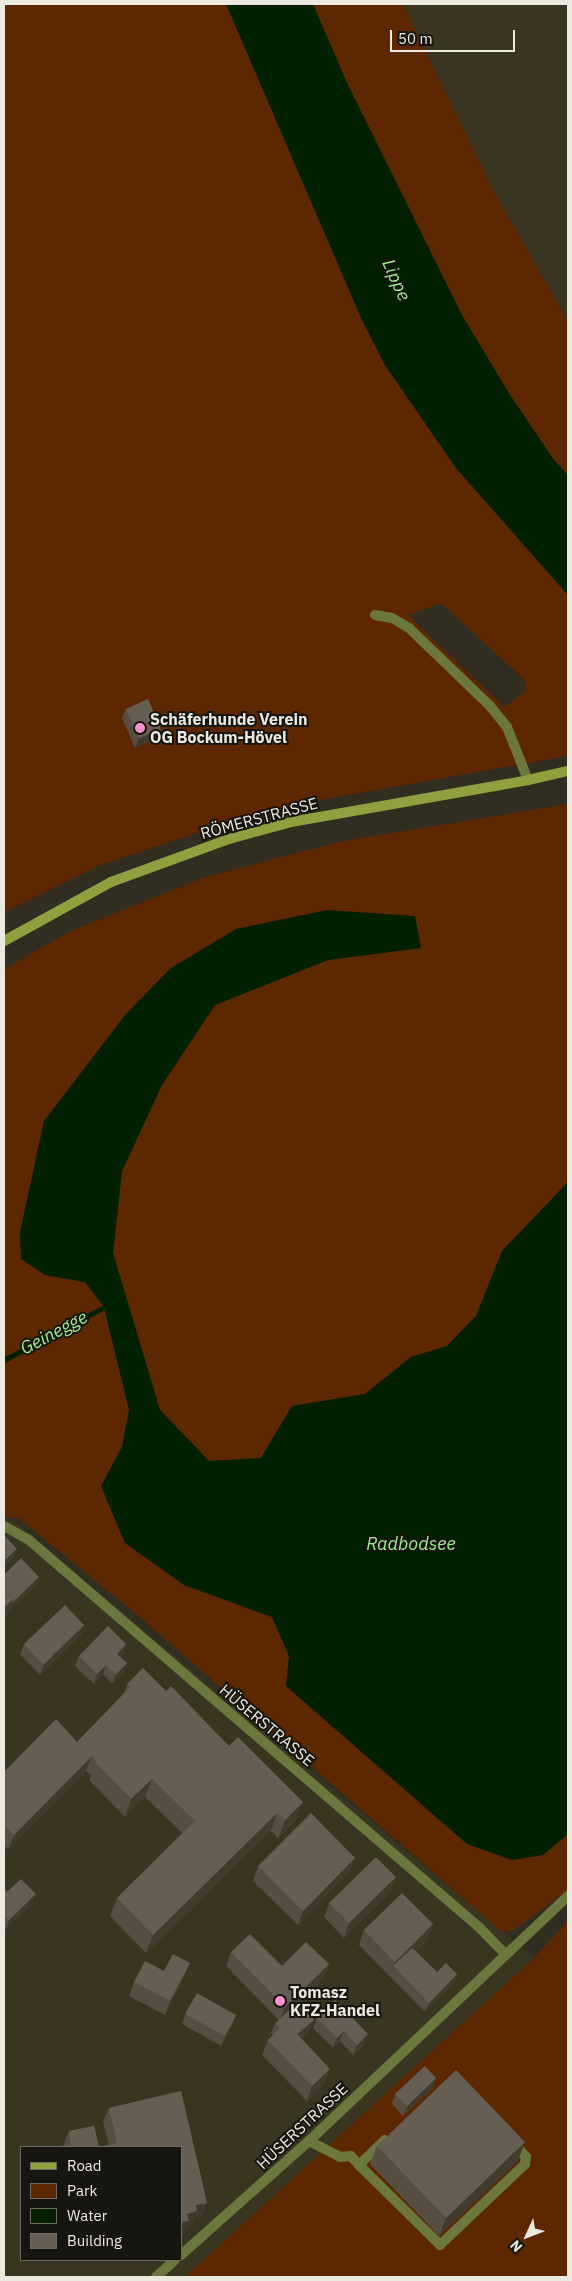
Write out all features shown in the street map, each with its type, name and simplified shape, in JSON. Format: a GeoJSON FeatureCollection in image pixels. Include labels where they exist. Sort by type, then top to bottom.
{"type":"FeatureCollection","features":[{"type":"Feature","properties":{"kind":"main road","name":"RÖMERSTRASSE"},"geometry":{"type":"LineString","coordinates":[[4,941],[111,882],[229,839],[290,822],[528,780],[568,770]]}},
{"type":"Feature","properties":{"kind":"street"},"geometry":{"type":"LineString","coordinates":[[375,615],[392,618],[409,628],[490,706],[507,727],[528,780]]}},
{"type":"Feature","properties":{"kind":"street","name":"HÜSERSTRASSE"},"geometry":{"type":"LineString","coordinates":[[4,1526],[29,1540],[480,1928],[505,1954]]}},
{"type":"Feature","properties":{"kind":"street","name":"HÜSERSTRASSE"},"geometry":{"type":"LineString","coordinates":[[182,2253],[309,2141],[568,1896]]}},
{"type":"Feature","properties":{"kind":"street"},"geometry":{"type":"LineString","coordinates":[[309,2141],[340,2157],[350,2156],[440,2245],[527,2161],[503,2132]]}},
{"type":"Feature","properties":{"kind":"street"},"geometry":{"type":"LineString","coordinates":[[359,2165],[390,2135]]}},
{"type":"Feature","properties":{"kind":"street"},"geometry":{"type":"LineString","coordinates":[[156,2277],[174,2261]]}},
{"type":"Feature","properties":{"kind":"shaded area"},"geometry":{"type":"Polygon","coordinates":[[[403,4],[568,4],[568,321],[493,190],[403,4]]]}},
{"type":"Feature","properties":{"kind":"shaded area"},"geometry":{"type":"Polygon","coordinates":[[[4,1518],[14,1521],[534,1958],[185,2277],[4,2277],[4,1518]]]}},
{"type":"Feature","properties":{"kind":"green space"},"geometry":{"type":"Polygon","coordinates":[[[4,4],[226,4],[362,320],[385,365],[456,468],[568,595],[568,756],[297,804],[227,823],[101,865],[4,912],[4,4]],[[441,603],[408,615],[504,707],[526,691],[525,680],[441,603]]]}},
{"type":"Feature","properties":{"kind":"green space"},"geometry":{"type":"Polygon","coordinates":[[[313,4],[403,4],[493,190],[568,321],[568,475],[554,460],[510,395],[462,315],[347,83],[313,4]]]}},
{"type":"Feature","properties":{"kind":"green space"},"geometry":{"type":"Polygon","coordinates":[[[568,804],[568,1182],[502,1251],[476,1316],[447,1346],[411,1357],[365,1394],[292,1406],[261,1458],[209,1461],[160,1410],[113,1253],[122,1171],[162,1085],[215,1005],[328,960],[421,948],[415,916],[126,1014],[91,1061],[30,1193],[20,1232],[45,1275],[85,1282],[104,1307],[129,1410],[122,1447],[101,1486],[184,1585],[272,1617],[289,1656],[286,1686],[543,1855],[568,1834],[568,1890],[511,1932],[501,1931],[134,1612],[20,1519],[4,1516],[4,969],[71,931],[205,877],[343,841],[568,804]]]}},
{"type":"Feature","properties":{"kind":"green space"},"geometry":{"type":"Polygon","coordinates":[[[568,1921],[568,2277],[185,2277],[534,1958],[568,1921]]]}},
{"type":"Feature","properties":{"kind":"water","name":"Lippe"},"geometry":{"type":"Polygon","coordinates":[[[226,4],[313,4],[347,83],[462,315],[510,395],[554,460],[568,475],[568,595],[456,468],[385,365],[362,320],[226,4]]]}},
{"type":"Feature","properties":{"kind":"water","name":"Radbodsee"},"geometry":{"type":"Polygon","coordinates":[[[327,910],[415,916],[421,948],[328,960],[215,1005],[162,1085],[122,1171],[113,1253],[160,1410],[209,1461],[261,1458],[292,1406],[365,1394],[411,1357],[447,1346],[476,1316],[502,1251],[568,1182],[568,1834],[543,1855],[512,1860],[467,1844],[286,1686],[289,1656],[272,1617],[184,1585],[125,1543],[101,1486],[122,1447],[129,1410],[104,1307],[85,1282],[45,1275],[21,1259],[20,1232],[44,1121],[126,1014],[171,968],[236,929],[327,910]]]}},
{"type":"Feature","properties":{"kind":"building"},"geometry":{"type":"Polygon","coordinates":[[[148,699],[161,729],[139,738],[126,709],[148,699]]]}},
{"type":"Feature","properties":{"kind":"building"},"geometry":{"type":"Polygon","coordinates":[[[4,1535],[17,1549],[4,1561],[4,1535]]]}},
{"type":"Feature","properties":{"kind":"building"},"geometry":{"type":"Polygon","coordinates":[[[21,1558],[39,1577],[12,1603],[13,1599],[4,1589],[4,1575],[21,1558]]]}},
{"type":"Feature","properties":{"kind":"building"},"geometry":{"type":"Polygon","coordinates":[[[4,1589],[13,1599],[4,1608],[4,1589]]]}},
{"type":"Feature","properties":{"kind":"building"},"geometry":{"type":"Polygon","coordinates":[[[65,1605],[84,1625],[43,1665],[24,1644],[65,1605]]]}},
{"type":"Feature","properties":{"kind":"building"},"geometry":{"type":"Polygon","coordinates":[[[108,1626],[126,1644],[117,1654],[127,1663],[116,1674],[106,1665],[97,1674],[79,1656],[108,1626]]]}},
{"type":"Feature","properties":{"kind":"building"},"geometry":{"type":"Polygon","coordinates":[[[143,1668],[166,1691],[96,1761],[92,1756],[14,1835],[4,1825],[4,1772],[56,1719],[77,1742],[130,1687],[127,1684],[143,1668]]]}},
{"type":"Feature","properties":{"kind":"building"},"geometry":{"type":"Polygon","coordinates":[[[171,1686],[229,1746],[238,1737],[303,1802],[285,1820],[277,1813],[153,1935],[117,1898],[195,1821],[152,1779],[131,1799],[95,1762],[171,1686]]]}},
{"type":"Feature","properties":{"kind":"building"},"geometry":{"type":"Polygon","coordinates":[[[311,1813],[355,1858],[303,1911],[258,1866],[311,1813]]]}},
{"type":"Feature","properties":{"kind":"building"},"geometry":{"type":"Polygon","coordinates":[[[376,1857],[396,1877],[349,1923],[329,1903],[376,1857]]]}},
{"type":"Feature","properties":{"kind":"building"},"geometry":{"type":"Polygon","coordinates":[[[21,1879],[36,1894],[9,1920],[4,1915],[4,1888],[7,1892],[21,1879]]]}},
{"type":"Feature","properties":{"kind":"building"},"geometry":{"type":"Polygon","coordinates":[[[402,1893],[433,1924],[395,1962],[364,1930],[402,1893]]]}},
{"type":"Feature","properties":{"kind":"building"},"geometry":{"type":"Polygon","coordinates":[[[250,1934],[282,1966],[306,1942],[329,1964],[285,2007],[231,1952],[250,1934]]]}},
{"type":"Feature","properties":{"kind":"building"},"geometry":{"type":"Polygon","coordinates":[[[412,1948],[437,1972],[446,1963],[457,1974],[429,2003],[393,1966],[412,1948]]]}},
{"type":"Feature","properties":{"kind":"building"},"geometry":{"type":"Polygon","coordinates":[[[173,1954],[190,1963],[170,2001],[134,1982],[145,1961],[164,1971],[173,1954]]]}},
{"type":"Feature","properties":{"kind":"building"},"geometry":{"type":"Polygon","coordinates":[[[197,1993],[236,2015],[225,2036],[185,2014],[197,1993]]]}},
{"type":"Feature","properties":{"kind":"building"},"geometry":{"type":"Polygon","coordinates":[[[335,2000],[368,2034],[357,2045],[344,2031],[337,2038],[317,2018],[335,2000]]]}},
{"type":"Feature","properties":{"kind":"building"},"geometry":{"type":"Polygon","coordinates":[[[297,2002],[314,2020],[297,2034],[286,2022],[280,2028],[275,2024],[297,2002]]]}},
{"type":"Feature","properties":{"kind":"building"},"geometry":{"type":"Polygon","coordinates":[[[286,2022],[330,2069],[312,2086],[268,2040],[286,2022]]]}},
{"type":"Feature","properties":{"kind":"building"},"geometry":{"type":"Polygon","coordinates":[[[425,2066],[436,2078],[407,2106],[395,2094],[425,2066]]]}},
{"type":"Feature","properties":{"kind":"building"},"geometry":{"type":"Polygon","coordinates":[[[456,2070],[525,2142],[446,2218],[377,2146],[456,2070]]]}},
{"type":"Feature","properties":{"kind":"building"},"geometry":{"type":"Polygon","coordinates":[[[181,2091],[207,2203],[196,2205],[197,2211],[187,2214],[189,2221],[182,2222],[182,2146],[104,2146],[117,2143],[109,2108],[181,2091]]]}},
{"type":"Feature","properties":{"kind":"building"},"geometry":{"type":"Polygon","coordinates":[[[94,2126],[99,2146],[71,2146],[69,2131],[94,2126]]]}},
{"type":"Feature","properties":{"kind":"waterway","name":"Geinegge"},"geometry":{"type":"LineString","coordinates":[[4,1360],[104,1307]]}},
{"type":"Feature","properties":{"kind":"place","name":"Schäferhunde Verein OG Bockum-Hövel"},"geometry":{"type":"Point","coordinates":[140,728]}},
{"type":"Feature","properties":{"kind":"place","name":"Tomasz KFZ-Handel"},"geometry":{"type":"Point","coordinates":[280,2001]}}]}
